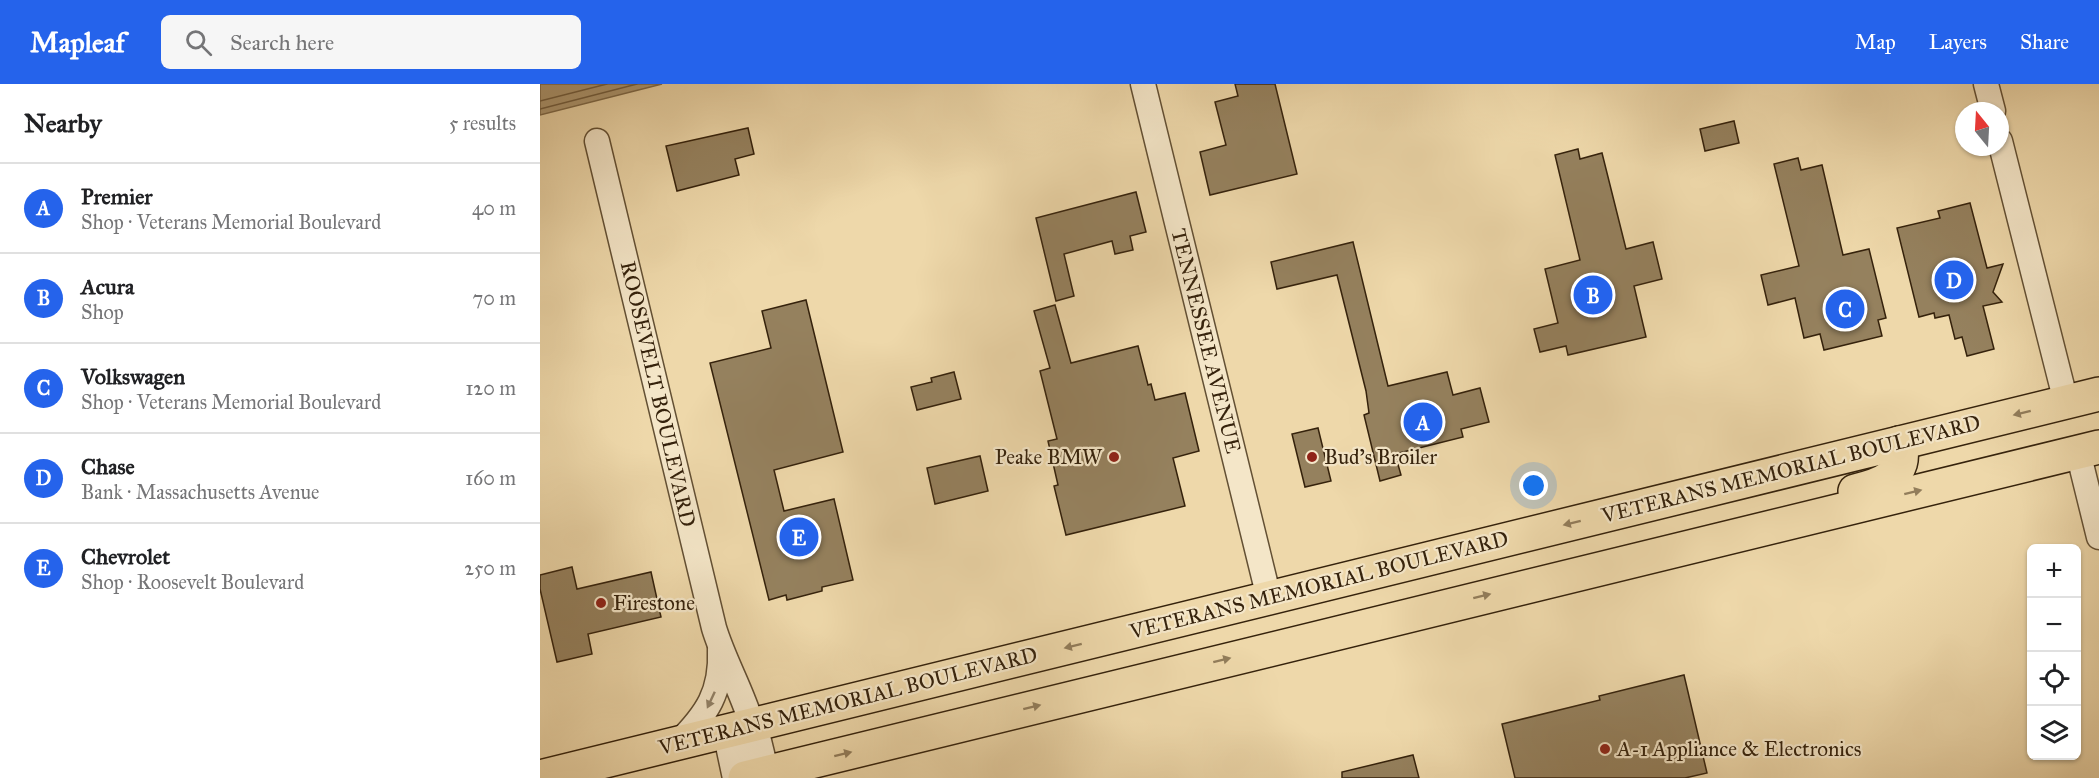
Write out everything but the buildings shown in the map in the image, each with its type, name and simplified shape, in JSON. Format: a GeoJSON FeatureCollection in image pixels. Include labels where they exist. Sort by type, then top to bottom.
{"type":"FeatureCollection","features":[{"type":"Feature","properties":{"kind":"main road","name":"VETERANS MEMORIAL BOULEVARD"},"geometry":{"type":"LineString","coordinates":[[553,775],[642,765],[678,743],[2099,394]]}},
{"type":"Feature","properties":{"kind":"main road"},"geometry":{"type":"LineString","coordinates":[[753,777],[1094,691],[2089,449],[2076,432],[2082,420],[2092,413],[2099,412]]}},
{"type":"Feature","properties":{"kind":"main road"},"geometry":{"type":"LineString","coordinates":[[1672,550],[1687,538],[1703,530],[1874,486],[1891,476],[1901,465],[1903,454],[1899,443]]}},
{"type":"Feature","properties":{"kind":"main road"},"geometry":{"type":"LineString","coordinates":[[1094,691],[1089,673],[1093,664],[1102,657],[1279,614],[1295,604],[1304,589]]}},
{"type":"Feature","properties":{"kind":"street","name":"TENNESSEE AVENUE"},"geometry":{"type":"LineString","coordinates":[[1143,84],[1269,598]]}},
{"type":"Feature","properties":{"kind":"street"},"geometry":{"type":"LineString","coordinates":[[1986,84],[1991,102]]}},
{"type":"Feature","properties":{"kind":"street","name":"ROOSEVELT BOULEVARD"},"geometry":{"type":"LineString","coordinates":[[597,141],[720,646],[738,686],[740,728],[753,777]]}},
{"type":"Feature","properties":{"kind":"street"},"geometry":{"type":"LineString","coordinates":[[2004,156],[2066,402]]}},
{"type":"Feature","properties":{"kind":"street"},"geometry":{"type":"LineString","coordinates":[[2089,449],[2099,537]]}},
{"type":"Feature","properties":{"kind":"street","name":"ROOSEVELT BOULEVARD"},"geometry":{"type":"LineString","coordinates":[[678,743],[709,707],[721,668],[720,646]]}},
{"type":"Feature","properties":{"kind":"water"},"geometry":{"type":"Polygon","coordinates":[[[540,84],[662,84],[540,115],[540,84]]]}},
{"type":"Feature","properties":{"kind":"place","name":"Chase"},"geometry":{"type":"Point","coordinates":[1954,280]}},
{"type":"Feature","properties":{"kind":"place","name":"Acura"},"geometry":{"type":"Point","coordinates":[1593,295]}},
{"type":"Feature","properties":{"kind":"place","name":"Volkswagen"},"geometry":{"type":"Point","coordinates":[1845,309]}},
{"type":"Feature","properties":{"kind":"place","name":"Premier"},"geometry":{"type":"Point","coordinates":[1423,422]}},
{"type":"Feature","properties":{"kind":"place","name":"Peake BMW"},"geometry":{"type":"Point","coordinates":[1114,457]}},
{"type":"Feature","properties":{"kind":"place","name":"Bud's Broiler"},"geometry":{"type":"Point","coordinates":[1312,457]}},
{"type":"Feature","properties":{"kind":"place","name":"Chevrolet"},"geometry":{"type":"Point","coordinates":[799,537]}},
{"type":"Feature","properties":{"kind":"place","name":"Firestone"},"geometry":{"type":"Point","coordinates":[601,603]}},
{"type":"Feature","properties":{"kind":"place","name":"A-1 Appliance & Electronics"},"geometry":{"type":"Point","coordinates":[1605,749]}}]}
